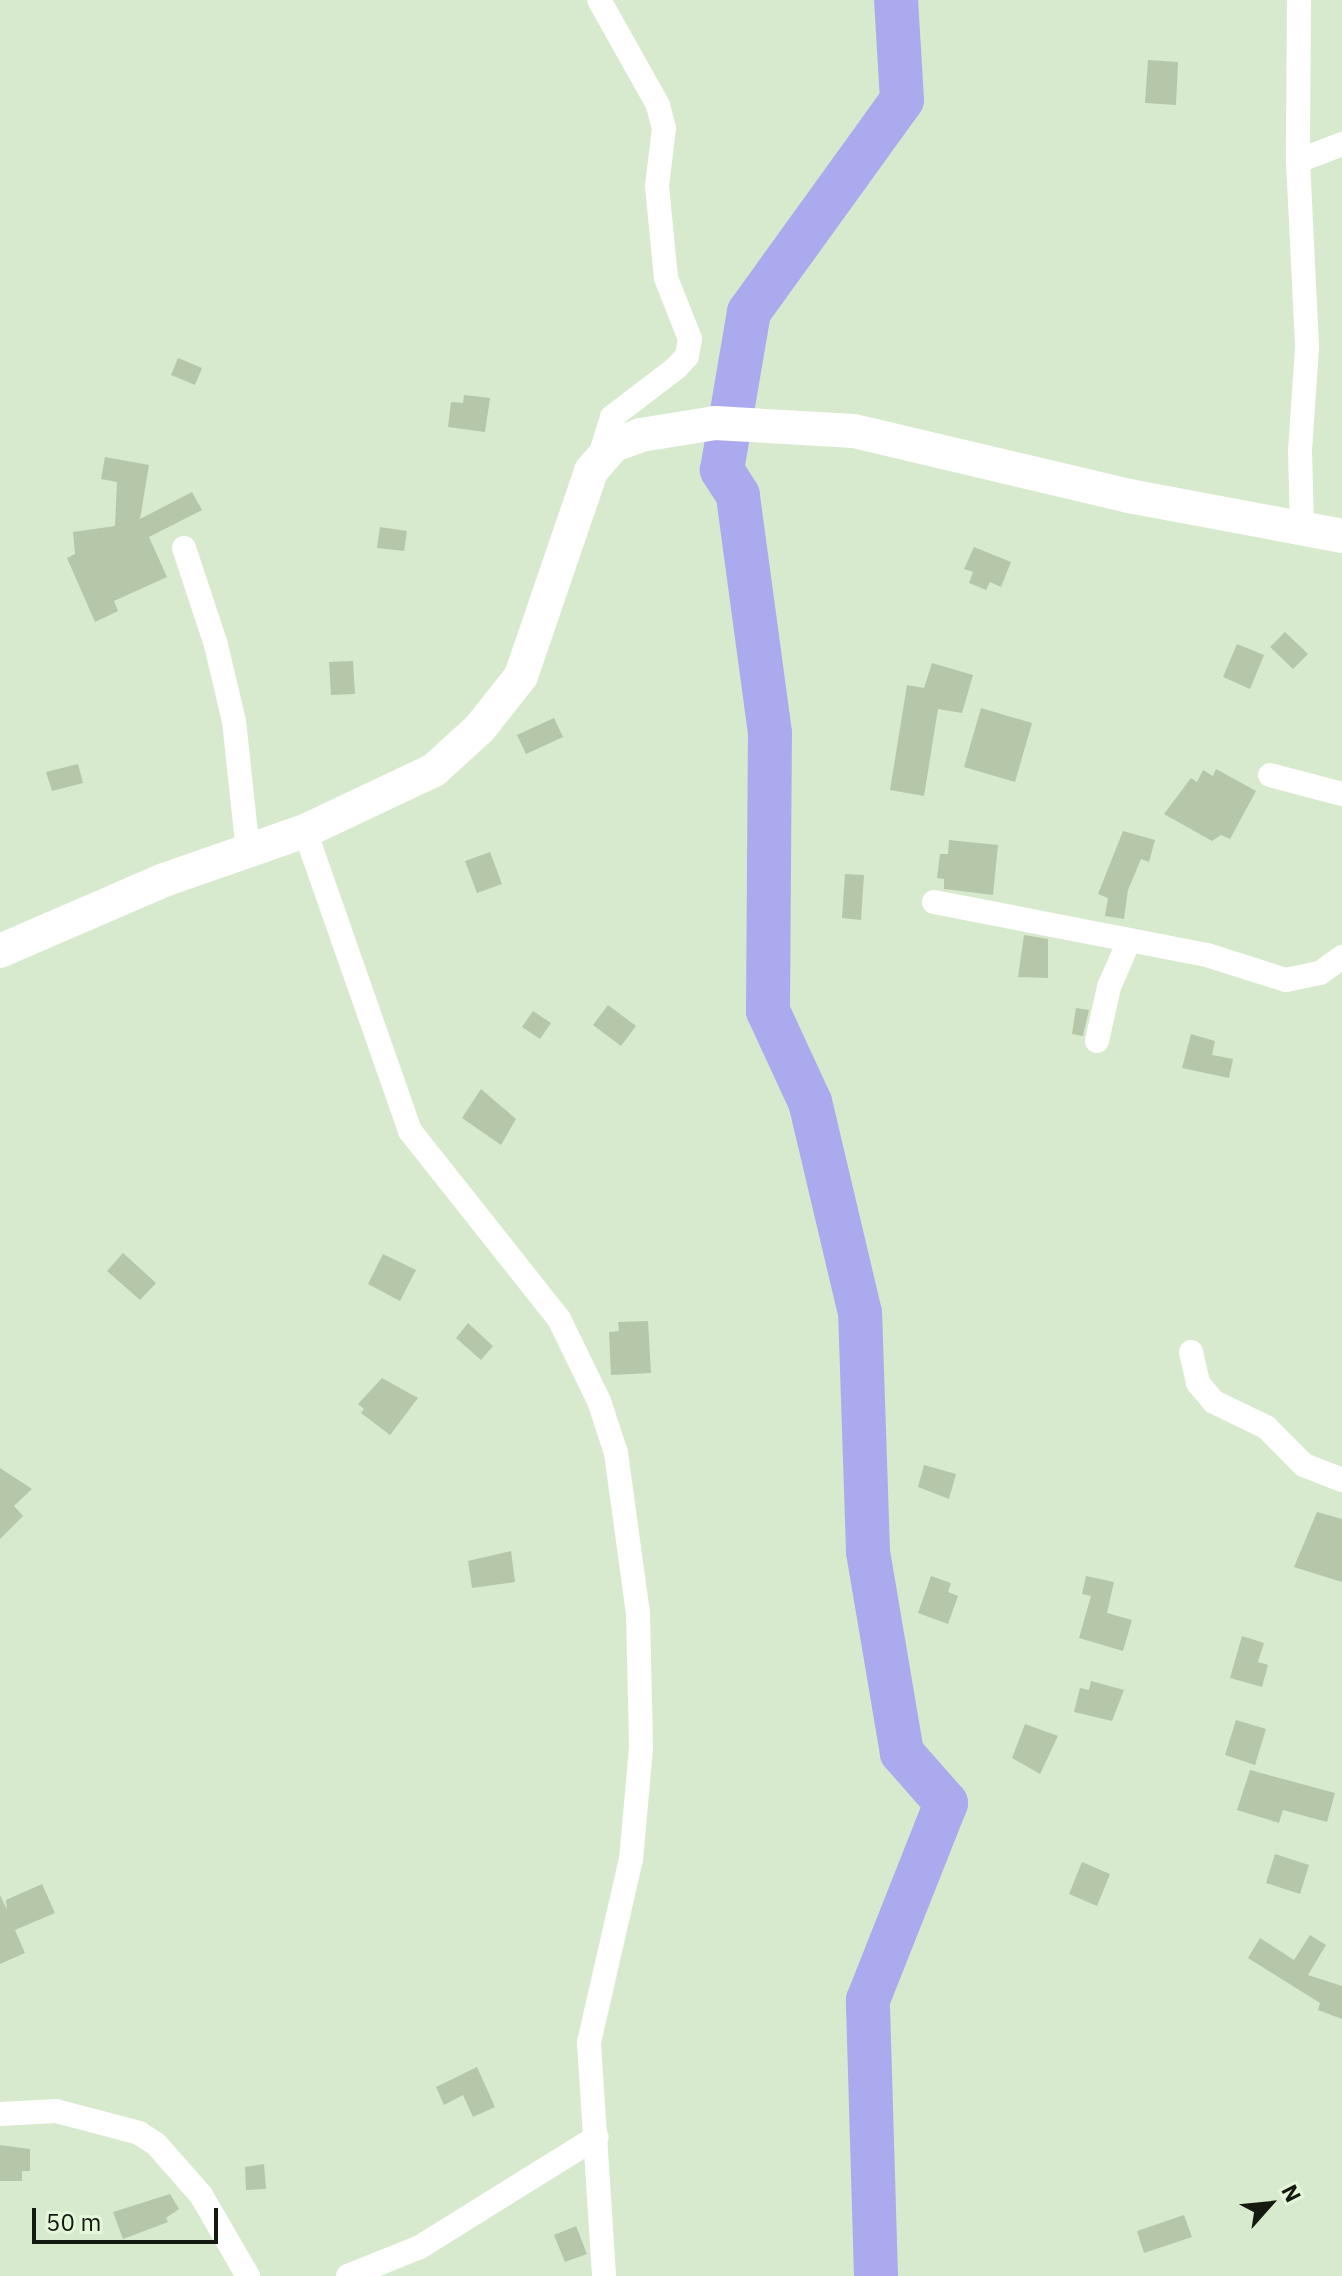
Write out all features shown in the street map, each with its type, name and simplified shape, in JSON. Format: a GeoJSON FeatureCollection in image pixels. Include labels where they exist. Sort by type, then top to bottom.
{"type":"FeatureCollection","features":[{"type":"Feature","properties":{"kind":"main road"},"geometry":{"type":"LineString","coordinates":[[0,951],[164,880],[305,831],[434,770],[480,728],[521,676],[599,459],[614,445],[641,435],[715,423],[772,423],[854,431],[1129,496],[1342,536]]}},
{"type":"Feature","properties":{"kind":"street"},"geometry":{"type":"LineString","coordinates":[[599,0],[658,105],[664,128],[657,186],[666,278],[690,339],[687,356],[676,368],[612,417],[599,459]]}},
{"type":"Feature","properties":{"kind":"street"},"geometry":{"type":"LineString","coordinates":[[1299,0],[1298,161],[1307,348],[1300,451],[1302,527]]}},
{"type":"Feature","properties":{"kind":"street"},"geometry":{"type":"LineString","coordinates":[[1298,161],[1342,144]]}},
{"type":"Feature","properties":{"kind":"street"},"geometry":{"type":"LineString","coordinates":[[184,548],[216,645],[234,721],[248,852]]}},
{"type":"Feature","properties":{"kind":"street"},"geometry":{"type":"LineString","coordinates":[[1270,775],[1342,794]]}},
{"type":"Feature","properties":{"kind":"street"},"geometry":{"type":"LineString","coordinates":[[305,831],[410,1131],[559,1319],[599,1401],[616,1453],[638,1613],[641,1748],[631,1859],[589,2043],[604,2276]]}},
{"type":"Feature","properties":{"kind":"street"},"geometry":{"type":"LineString","coordinates":[[934,902],[1128,943],[1207,955],[1286,980],[1320,973],[1342,957]]}},
{"type":"Feature","properties":{"kind":"street"},"geometry":{"type":"LineString","coordinates":[[1097,1041],[1109,987],[1128,943]]}},
{"type":"Feature","properties":{"kind":"street"},"geometry":{"type":"LineString","coordinates":[[1191,1352],[1198,1383],[1214,1402],[1266,1427],[1304,1465],[1342,1480]]}},
{"type":"Feature","properties":{"kind":"street"},"geometry":{"type":"LineString","coordinates":[[0,2114],[56,2111],[139,2133],[156,2144],[201,2195],[248,2276]]}},
{"type":"Feature","properties":{"kind":"street"},"geometry":{"type":"LineString","coordinates":[[348,2276],[420,2247],[597,2137]]}},
{"type":"Feature","properties":{"kind":"building"},"geometry":{"type":"Polygon","coordinates":[[[1148,60],[1178,62],[1176,105],[1145,103],[1148,60]]]}},
{"type":"Feature","properties":{"kind":"building"},"geometry":{"type":"Polygon","coordinates":[[[178,358],[202,368],[195,385],[171,375],[178,358]]]}},
{"type":"Feature","properties":{"kind":"building"},"geometry":{"type":"Polygon","coordinates":[[[464,395],[490,398],[485,432],[448,427],[451,402],[463,403],[464,395]]]}},
{"type":"Feature","properties":{"kind":"building"},"geometry":{"type":"Polygon","coordinates":[[[105,457],[149,465],[140,519],[192,492],[202,510],[149,537],[167,577],[114,601],[118,611],[95,622],[67,558],[75,554],[73,532],[115,526],[117,482],[101,479],[105,457]]]}},
{"type":"Feature","properties":{"kind":"building"},"geometry":{"type":"Polygon","coordinates":[[[380,527],[407,531],[404,551],[377,548],[380,527]]]}},
{"type":"Feature","properties":{"kind":"building"},"geometry":{"type":"Polygon","coordinates":[[[974,547],[1011,562],[1001,587],[990,582],[986,590],[969,583],[973,572],[964,569],[974,547]]]}},
{"type":"Feature","properties":{"kind":"building"},"geometry":{"type":"Polygon","coordinates":[[[1285,632],[1308,654],[1293,669],[1270,647],[1285,632]]]}},
{"type":"Feature","properties":{"kind":"building"},"geometry":{"type":"Polygon","coordinates":[[[1237,644],[1264,655],[1250,689],[1223,677],[1237,644]]]}},
{"type":"Feature","properties":{"kind":"building"},"geometry":{"type":"Polygon","coordinates":[[[353,661],[355,694],[331,695],[329,662],[353,661]]]}},
{"type":"Feature","properties":{"kind":"building"},"geometry":{"type":"Polygon","coordinates":[[[932,663],[973,675],[962,713],[938,709],[924,796],[890,790],[907,685],[924,688],[932,663]]]}},
{"type":"Feature","properties":{"kind":"building"},"geometry":{"type":"Polygon","coordinates":[[[981,708],[1032,723],[1015,782],[964,767],[981,708]]]}},
{"type":"Feature","properties":{"kind":"building"},"geometry":{"type":"Polygon","coordinates":[[[554,718],[563,737],[526,754],[517,735],[554,718]]]}},
{"type":"Feature","properties":{"kind":"building"},"geometry":{"type":"Polygon","coordinates":[[[78,764],[83,783],[52,791],[46,772],[78,764]]]}},
{"type":"Feature","properties":{"kind":"building"},"geometry":{"type":"Polygon","coordinates":[[[1216,769],[1256,791],[1230,839],[1221,835],[1212,841],[1164,814],[1191,778],[1197,782],[1203,770],[1213,776],[1216,769]]]}},
{"type":"Feature","properties":{"kind":"building"},"geometry":{"type":"Polygon","coordinates":[[[1123,831],[1155,840],[1149,862],[1141,859],[1128,890],[1124,919],[1105,916],[1108,898],[1098,894],[1123,831]]]}},
{"type":"Feature","properties":{"kind":"building"},"geometry":{"type":"Polygon","coordinates":[[[949,840],[998,845],[993,895],[944,889],[944,879],[937,878],[940,854],[948,854],[949,840]]]}},
{"type":"Feature","properties":{"kind":"building"},"geometry":{"type":"Polygon","coordinates":[[[490,852],[502,884],[477,893],[465,861],[490,852]]]}},
{"type":"Feature","properties":{"kind":"building"},"geometry":{"type":"Polygon","coordinates":[[[845,874],[864,875],[861,920],[842,918],[845,874]]]}},
{"type":"Feature","properties":{"kind":"building"},"geometry":{"type":"Polygon","coordinates":[[[1024,935],[1048,939],[1048,978],[1018,977],[1024,935]]]}},
{"type":"Feature","properties":{"kind":"building"},"geometry":{"type":"Polygon","coordinates":[[[608,1005],[636,1026],[621,1046],[593,1025],[608,1005]]]}},
{"type":"Feature","properties":{"kind":"building"},"geometry":{"type":"Polygon","coordinates":[[[1076,1008],[1089,1010],[1083,1036],[1072,1034],[1076,1008]]]}},
{"type":"Feature","properties":{"kind":"building"},"geometry":{"type":"Polygon","coordinates":[[[533,1011],[551,1023],[540,1039],[522,1027],[533,1011]]]}},
{"type":"Feature","properties":{"kind":"building"},"geometry":{"type":"Polygon","coordinates":[[[1191,1034],[1215,1041],[1212,1055],[1233,1059],[1229,1078],[1182,1068],[1191,1034]]]}},
{"type":"Feature","properties":{"kind":"building"},"geometry":{"type":"Polygon","coordinates":[[[481,1089],[516,1119],[501,1145],[462,1118],[481,1089]]]}},
{"type":"Feature","properties":{"kind":"building"},"geometry":{"type":"Polygon","coordinates":[[[123,1253],[156,1283],[140,1300],[107,1271],[123,1253]]]}},
{"type":"Feature","properties":{"kind":"building"},"geometry":{"type":"Polygon","coordinates":[[[383,1254],[416,1270],[400,1301],[368,1284],[383,1254]]]}},
{"type":"Feature","properties":{"kind":"building"},"geometry":{"type":"Polygon","coordinates":[[[648,1321],[651,1373],[611,1375],[609,1332],[619,1331],[618,1322],[648,1321]]]}},
{"type":"Feature","properties":{"kind":"building"},"geometry":{"type":"Polygon","coordinates":[[[468,1323],[493,1346],[481,1360],[456,1338],[468,1323]]]}},
{"type":"Feature","properties":{"kind":"building"},"geometry":{"type":"Polygon","coordinates":[[[382,1378],[418,1398],[390,1435],[361,1413],[364,1409],[358,1404],[382,1378]]]}},
{"type":"Feature","properties":{"kind":"building"},"geometry":{"type":"Polygon","coordinates":[[[924,1465],[956,1474],[949,1499],[918,1487],[924,1465]]]}},
{"type":"Feature","properties":{"kind":"building"},"geometry":{"type":"Polygon","coordinates":[[[0,1468],[32,1489],[14,1506],[23,1516],[0,1539],[0,1468]]]}},
{"type":"Feature","properties":{"kind":"building"},"geometry":{"type":"Polygon","coordinates":[[[1317,1512],[1342,1519],[1342,1582],[1294,1567],[1317,1512]]]}},
{"type":"Feature","properties":{"kind":"building"},"geometry":{"type":"Polygon","coordinates":[[[511,1551],[515,1582],[472,1588],[468,1561],[511,1551]]]}},
{"type":"Feature","properties":{"kind":"building"},"geometry":{"type":"Polygon","coordinates":[[[931,1576],[951,1583],[948,1592],[958,1596],[948,1624],[918,1613],[931,1576]]]}},
{"type":"Feature","properties":{"kind":"building"},"geometry":{"type":"Polygon","coordinates":[[[1086,1576],[1114,1582],[1107,1613],[1132,1620],[1123,1651],[1079,1638],[1091,1596],[1082,1594],[1086,1576]]]}},
{"type":"Feature","properties":{"kind":"building"},"geometry":{"type":"Polygon","coordinates":[[[1242,1636],[1264,1643],[1258,1662],[1268,1665],[1262,1687],[1230,1678],[1242,1636]]]}},
{"type":"Feature","properties":{"kind":"building"},"geometry":{"type":"Polygon","coordinates":[[[1091,1681],[1124,1690],[1112,1721],[1074,1712],[1080,1688],[1089,1690],[1091,1681]]]}},
{"type":"Feature","properties":{"kind":"building"},"geometry":{"type":"Polygon","coordinates":[[[1236,1720],[1266,1729],[1255,1765],[1225,1755],[1236,1720]]]}},
{"type":"Feature","properties":{"kind":"building"},"geometry":{"type":"Polygon","coordinates":[[[1025,1724],[1058,1736],[1040,1774],[1012,1758],[1025,1724]]]}},
{"type":"Feature","properties":{"kind":"building"},"geometry":{"type":"Polygon","coordinates":[[[1250,1770],[1335,1793],[1327,1822],[1283,1810],[1279,1823],[1237,1810],[1250,1770]]]}},
{"type":"Feature","properties":{"kind":"building"},"geometry":{"type":"Polygon","coordinates":[[[1275,1854],[1309,1865],[1300,1894],[1266,1883],[1275,1854]]]}},
{"type":"Feature","properties":{"kind":"building"},"geometry":{"type":"Polygon","coordinates":[[[1082,1862],[1110,1874],[1097,1906],[1069,1894],[1082,1862]]]}},
{"type":"Feature","properties":{"kind":"building"},"geometry":{"type":"Polygon","coordinates":[[[42,1884],[55,1913],[15,1930],[25,1953],[0,1964],[0,1895],[7,1910],[6,1900],[42,1884]]]}},
{"type":"Feature","properties":{"kind":"building"},"geometry":{"type":"Polygon","coordinates":[[[1310,1935],[1326,1945],[1308,1975],[1342,1986],[1342,2019],[1318,2010],[1320,2003],[1248,1958],[1260,1938],[1294,1960],[1310,1935]]]}},
{"type":"Feature","properties":{"kind":"building"},"geometry":{"type":"Polygon","coordinates":[[[477,2067],[495,2107],[473,2117],[463,2095],[444,2105],[436,2087],[477,2067]]]}},
{"type":"Feature","properties":{"kind":"building"},"geometry":{"type":"Polygon","coordinates":[[[0,2145],[30,2149],[30,2171],[22,2171],[22,2181],[0,2181],[0,2145]]]}},
{"type":"Feature","properties":{"kind":"building"},"geometry":{"type":"Polygon","coordinates":[[[264,2164],[266,2189],[246,2190],[245,2167],[264,2164]]]}},
{"type":"Feature","properties":{"kind":"building"},"geometry":{"type":"Polygon","coordinates":[[[170,2194],[179,2209],[166,2218],[168,2222],[123,2239],[113,2212],[170,2194]]]}},
{"type":"Feature","properties":{"kind":"building"},"geometry":{"type":"Polygon","coordinates":[[[1184,2215],[1192,2237],[1144,2253],[1137,2231],[1184,2215]]]}},
{"type":"Feature","properties":{"kind":"building"},"geometry":{"type":"Polygon","coordinates":[[[576,2226],[587,2254],[565,2262],[554,2235],[576,2226]]]}},
{"type":"Feature","properties":{"kind":"waterway"},"geometry":{"type":"LineString","coordinates":[[876,2276],[868,2000],[946,1803],[902,1753],[868,1551],[860,1313],[810,1102],[768,1011],[770,733],[738,495],[722,470],[749,312],[902,100],[896,0]]}}]}
